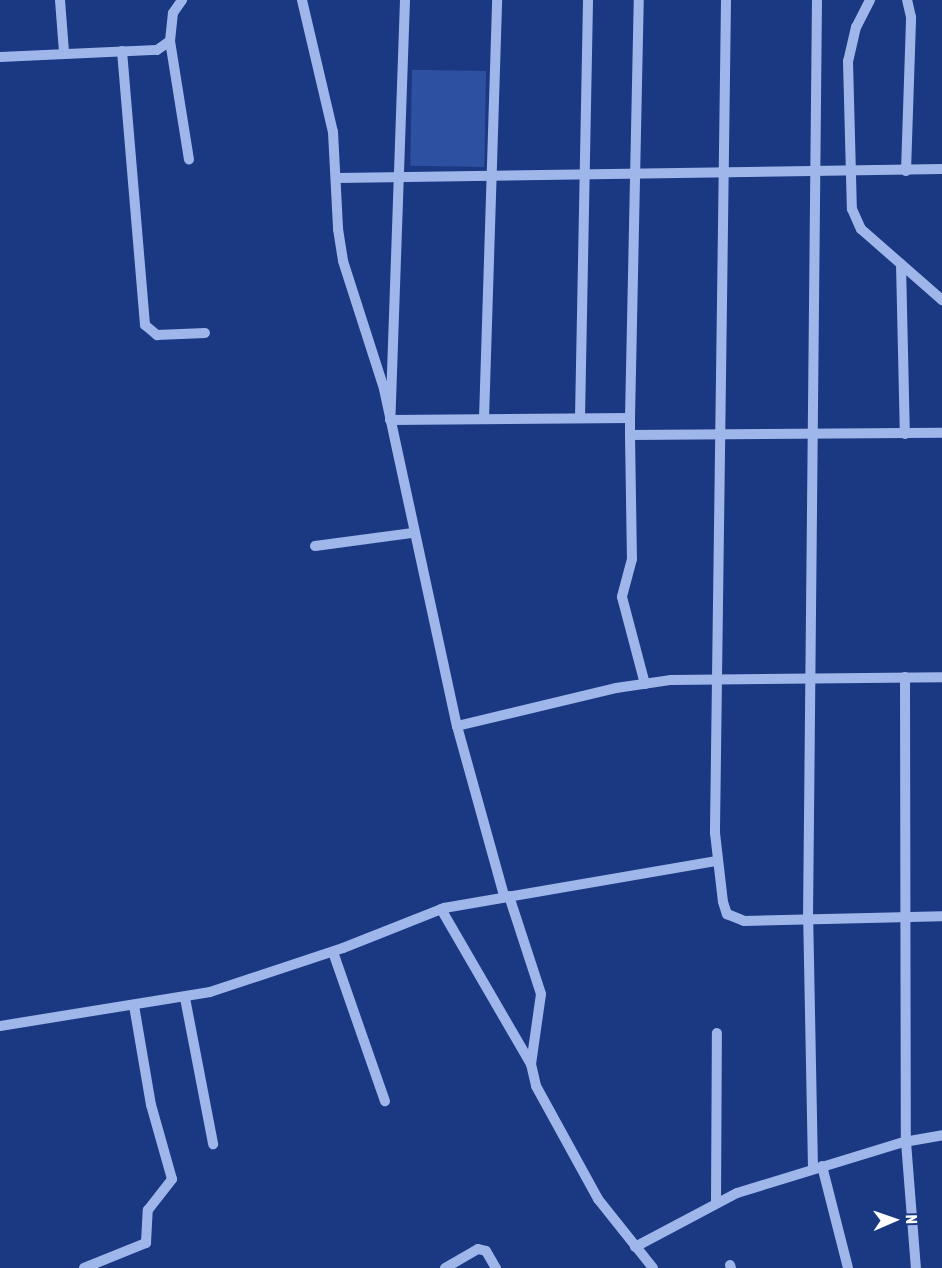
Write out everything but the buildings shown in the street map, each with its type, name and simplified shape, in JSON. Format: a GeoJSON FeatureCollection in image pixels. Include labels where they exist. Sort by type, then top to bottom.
{"type":"FeatureCollection","features":[{"type":"Feature","properties":{"kind":"street"},"geometry":{"type":"LineString","coordinates":[[60,0],[64,52]]}},
{"type":"Feature","properties":{"kind":"street"},"geometry":{"type":"LineString","coordinates":[[171,0],[170,41],[189,159]]}},
{"type":"Feature","properties":{"kind":"street"},"geometry":{"type":"LineString","coordinates":[[172,13],[182,0]]}},
{"type":"Feature","properties":{"kind":"street"},"geometry":{"type":"LineString","coordinates":[[302,0],[333,132],[338,178],[338,229],[343,261],[390,420],[457,726],[506,896],[541,994],[531,1064]]}},
{"type":"Feature","properties":{"kind":"street"},"geometry":{"type":"LineString","coordinates":[[307,26],[309,0]]}},
{"type":"Feature","properties":{"kind":"street"},"geometry":{"type":"LineString","coordinates":[[390,420],[401,176],[405,0]]}},
{"type":"Feature","properties":{"kind":"street"},"geometry":{"type":"LineString","coordinates":[[484,419],[494,174],[497,0]]}},
{"type":"Feature","properties":{"kind":"street"},"geometry":{"type":"LineString","coordinates":[[580,418],[587,174],[588,0]]}},
{"type":"Feature","properties":{"kind":"street"},"geometry":{"type":"LineString","coordinates":[[639,0],[630,418],[632,559],[622,597],[645,684]]}},
{"type":"Feature","properties":{"kind":"street"},"geometry":{"type":"LineString","coordinates":[[726,0],[726,171],[717,678],[717,861],[723,902],[731,918],[942,916]]}},
{"type":"Feature","properties":{"kind":"street"},"geometry":{"type":"LineString","coordinates":[[818,0],[813,678],[808,919],[817,1168],[848,1268]]}},
{"type":"Feature","properties":{"kind":"street"},"geometry":{"type":"LineString","coordinates":[[870,0],[850,44],[850,170],[855,219],[861,229],[942,300]]}},
{"type":"Feature","properties":{"kind":"street"},"geometry":{"type":"LineString","coordinates":[[906,171],[911,17],[907,0]]}},
{"type":"Feature","properties":{"kind":"street"},"geometry":{"type":"LineString","coordinates":[[0,57],[64,52],[157,50],[170,41]]}},
{"type":"Feature","properties":{"kind":"street"},"geometry":{"type":"LineString","coordinates":[[122,51],[145,325],[157,335],[205,333]]}},
{"type":"Feature","properties":{"kind":"street"},"geometry":{"type":"LineString","coordinates":[[338,178],[942,169]]}},
{"type":"Feature","properties":{"kind":"street"},"geometry":{"type":"LineString","coordinates":[[901,264],[905,434]]}},
{"type":"Feature","properties":{"kind":"street"},"geometry":{"type":"LineString","coordinates":[[390,420],[630,418]]}},
{"type":"Feature","properties":{"kind":"street"},"geometry":{"type":"LineString","coordinates":[[630,435],[942,433]]}},
{"type":"Feature","properties":{"kind":"street"},"geometry":{"type":"LineString","coordinates":[[315,546],[413,532]]}},
{"type":"Feature","properties":{"kind":"street"},"geometry":{"type":"LineString","coordinates":[[905,677],[903,916],[906,1142],[916,1268]]}},
{"type":"Feature","properties":{"kind":"street"},"geometry":{"type":"LineString","coordinates":[[457,726],[645,684],[717,678],[942,677]]}},
{"type":"Feature","properties":{"kind":"street"},"geometry":{"type":"LineString","coordinates":[[0,1026],[185,998],[251,981],[333,952],[441,909],[717,861]]}},
{"type":"Feature","properties":{"kind":"street"},"geometry":{"type":"LineString","coordinates":[[441,909],[531,1064],[536,1086],[598,1199],[653,1268]]}},
{"type":"Feature","properties":{"kind":"street"},"geometry":{"type":"LineString","coordinates":[[333,952],[386,1101]]}},
{"type":"Feature","properties":{"kind":"street"},"geometry":{"type":"LineString","coordinates":[[185,998],[213,1144]]}},
{"type":"Feature","properties":{"kind":"street"},"geometry":{"type":"LineString","coordinates":[[84,1268],[146,1243],[148,1210],[172,1179],[151,1105],[134,1006]]}},
{"type":"Feature","properties":{"kind":"street"},"geometry":{"type":"LineString","coordinates":[[716,1203],[717,1033]]}},
{"type":"Feature","properties":{"kind":"street"},"geometry":{"type":"LineString","coordinates":[[635,1247],[716,1203],[817,1168],[906,1142],[942,1135]]}},
{"type":"Feature","properties":{"kind":"street"},"geometry":{"type":"LineString","coordinates":[[445,1268],[478,1250],[486,1251],[496,1268]]}},
{"type":"Feature","properties":{"kind":"shaded area"},"geometry":{"type":"Polygon","coordinates":[[[412,70],[486,71],[484,167],[410,166],[412,70]]]}}]}
